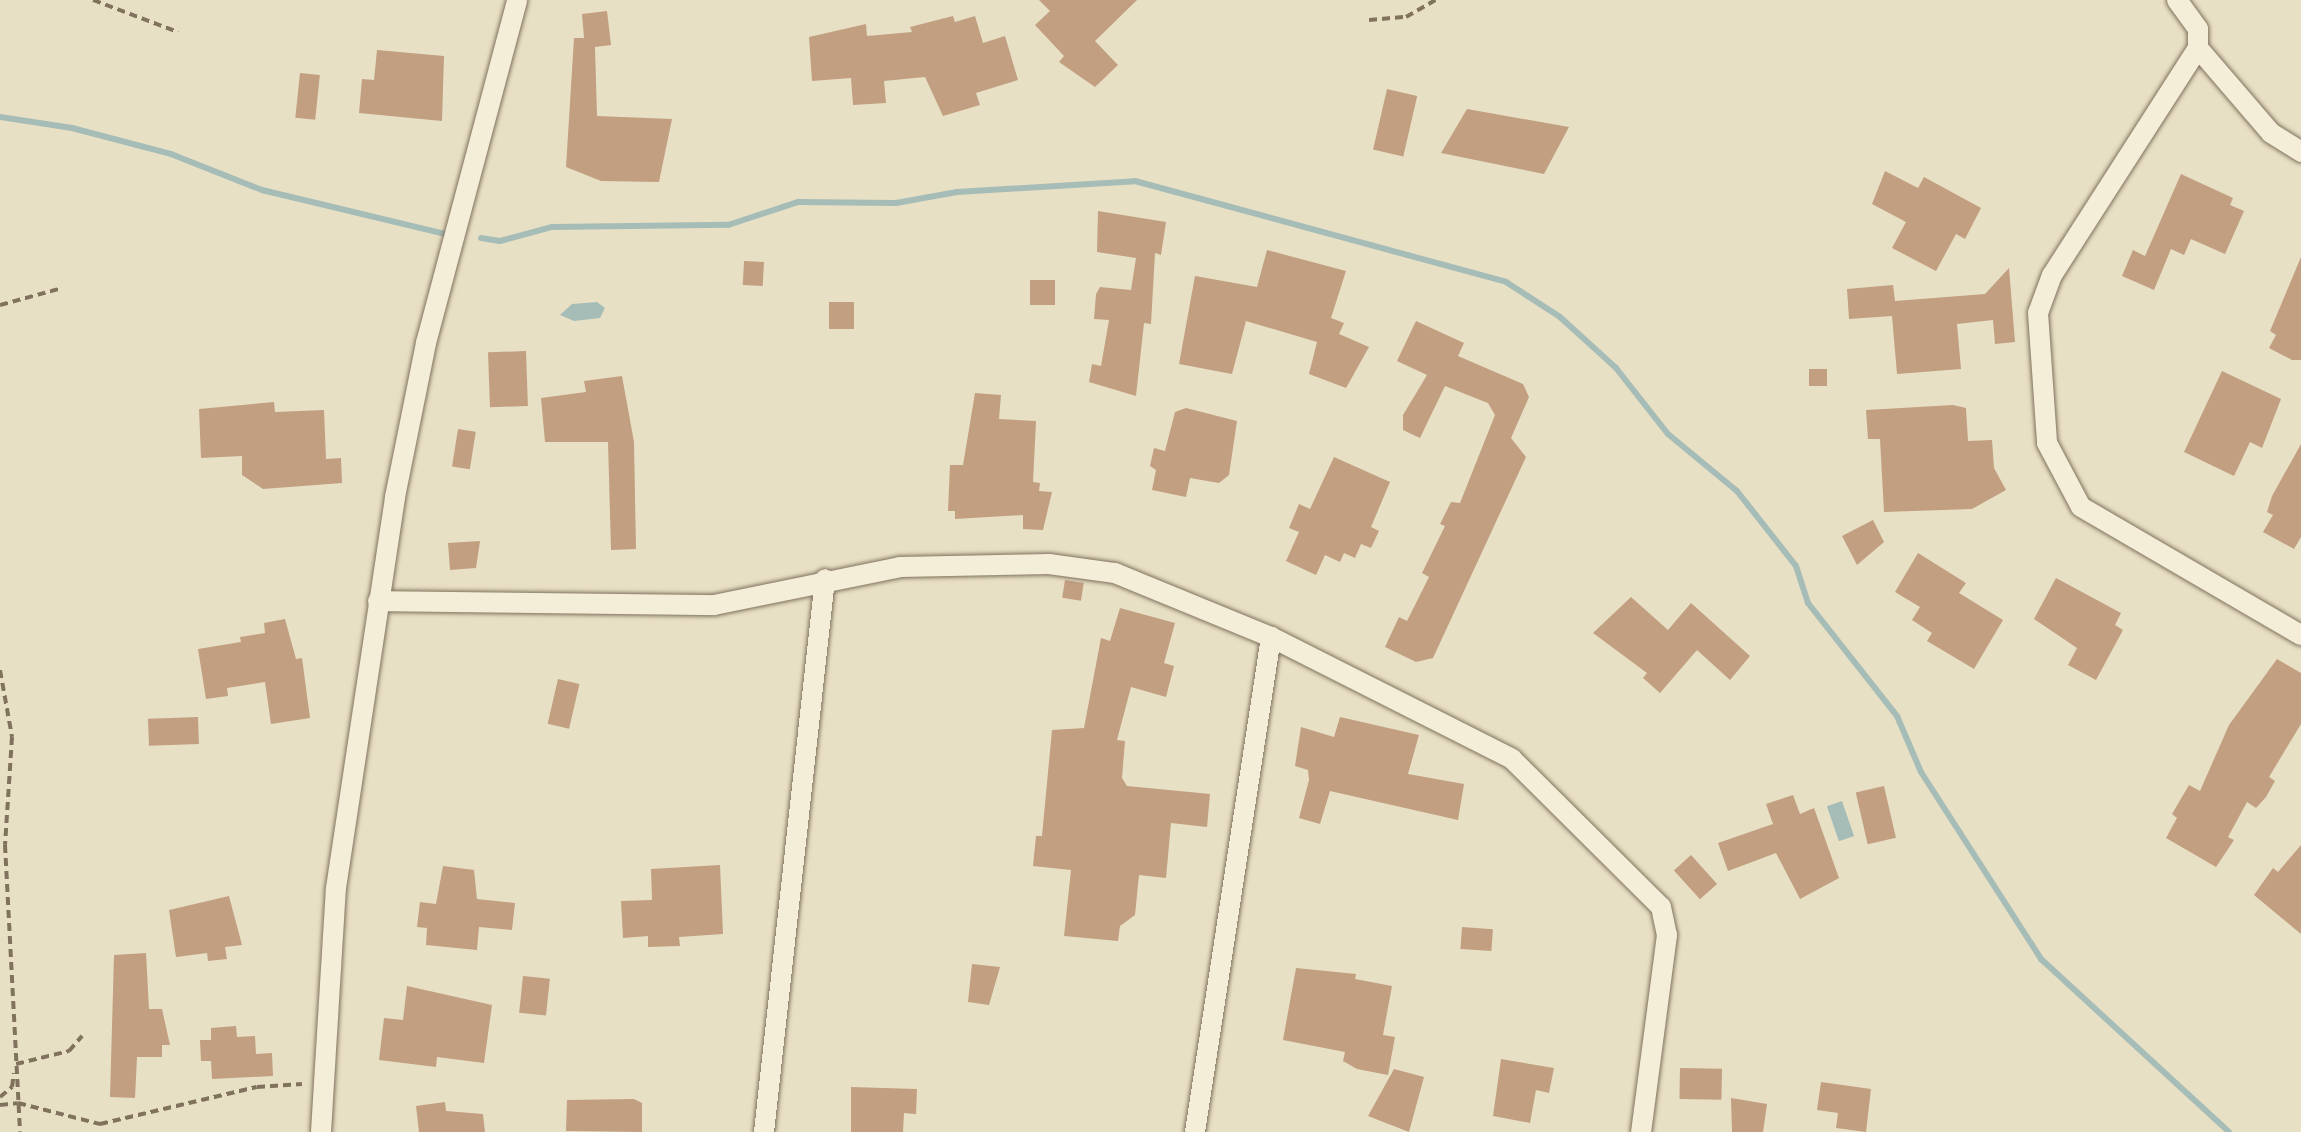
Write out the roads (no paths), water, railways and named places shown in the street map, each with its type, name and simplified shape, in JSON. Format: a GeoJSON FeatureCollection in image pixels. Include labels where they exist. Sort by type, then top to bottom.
{"type":"FeatureCollection","features":[{"type":"Feature","properties":{"kind":"street"},"geometry":{"type":"LineString","coordinates":[[321,1132],[336,888],[378,600],[426,342],[517,0]]}},
{"type":"Feature","properties":{"kind":"street"},"geometry":{"type":"LineString","coordinates":[[2177,0],[2198,30],[2198,48],[2052,275],[2036,334],[2047,444],[2082,508],[2301,635]]}},
{"type":"Feature","properties":{"kind":"street"},"geometry":{"type":"LineString","coordinates":[[2198,48],[2271,133],[2301,152]]}},
{"type":"Feature","properties":{"kind":"street"},"geometry":{"type":"LineString","coordinates":[[378,600],[714,605],[900,567],[1049,564],[1116,573],[1271,637],[1512,759],[1661,907],[1667,935],[1641,1132]]}},
{"type":"Feature","properties":{"kind":"street"},"geometry":{"type":"LineString","coordinates":[[764,1132],[825,580]]}},
{"type":"Feature","properties":{"kind":"street"},"geometry":{"type":"LineString","coordinates":[[1195,1132],[1271,637]]}},
{"type":"Feature","properties":{"kind":"water"},"geometry":{"type":"Polygon","coordinates":[[[597,302],[605,308],[600,318],[574,321],[560,315],[572,304],[597,302]]]}},
{"type":"Feature","properties":{"kind":"water"},"geometry":{"type":"Polygon","coordinates":[[[1842,801],[1854,836],[1839,841],[1827,806],[1842,801]]]}},
{"type":"Feature","properties":{"kind":"waterway"},"geometry":{"type":"LineString","coordinates":[[0,117],[72,128],[171,154],[262,190],[445,234]]}},
{"type":"Feature","properties":{"kind":"waterway"},"geometry":{"type":"LineString","coordinates":[[481,238],[500,241],[552,227],[728,225],[798,202],[896,203],[957,192],[1135,181],[1506,282],[1560,317],[1616,368],[1668,434],[1737,491],[1796,566],[1808,603],[1897,716],[1921,772],[2041,959],[2229,1132]]}}]}
